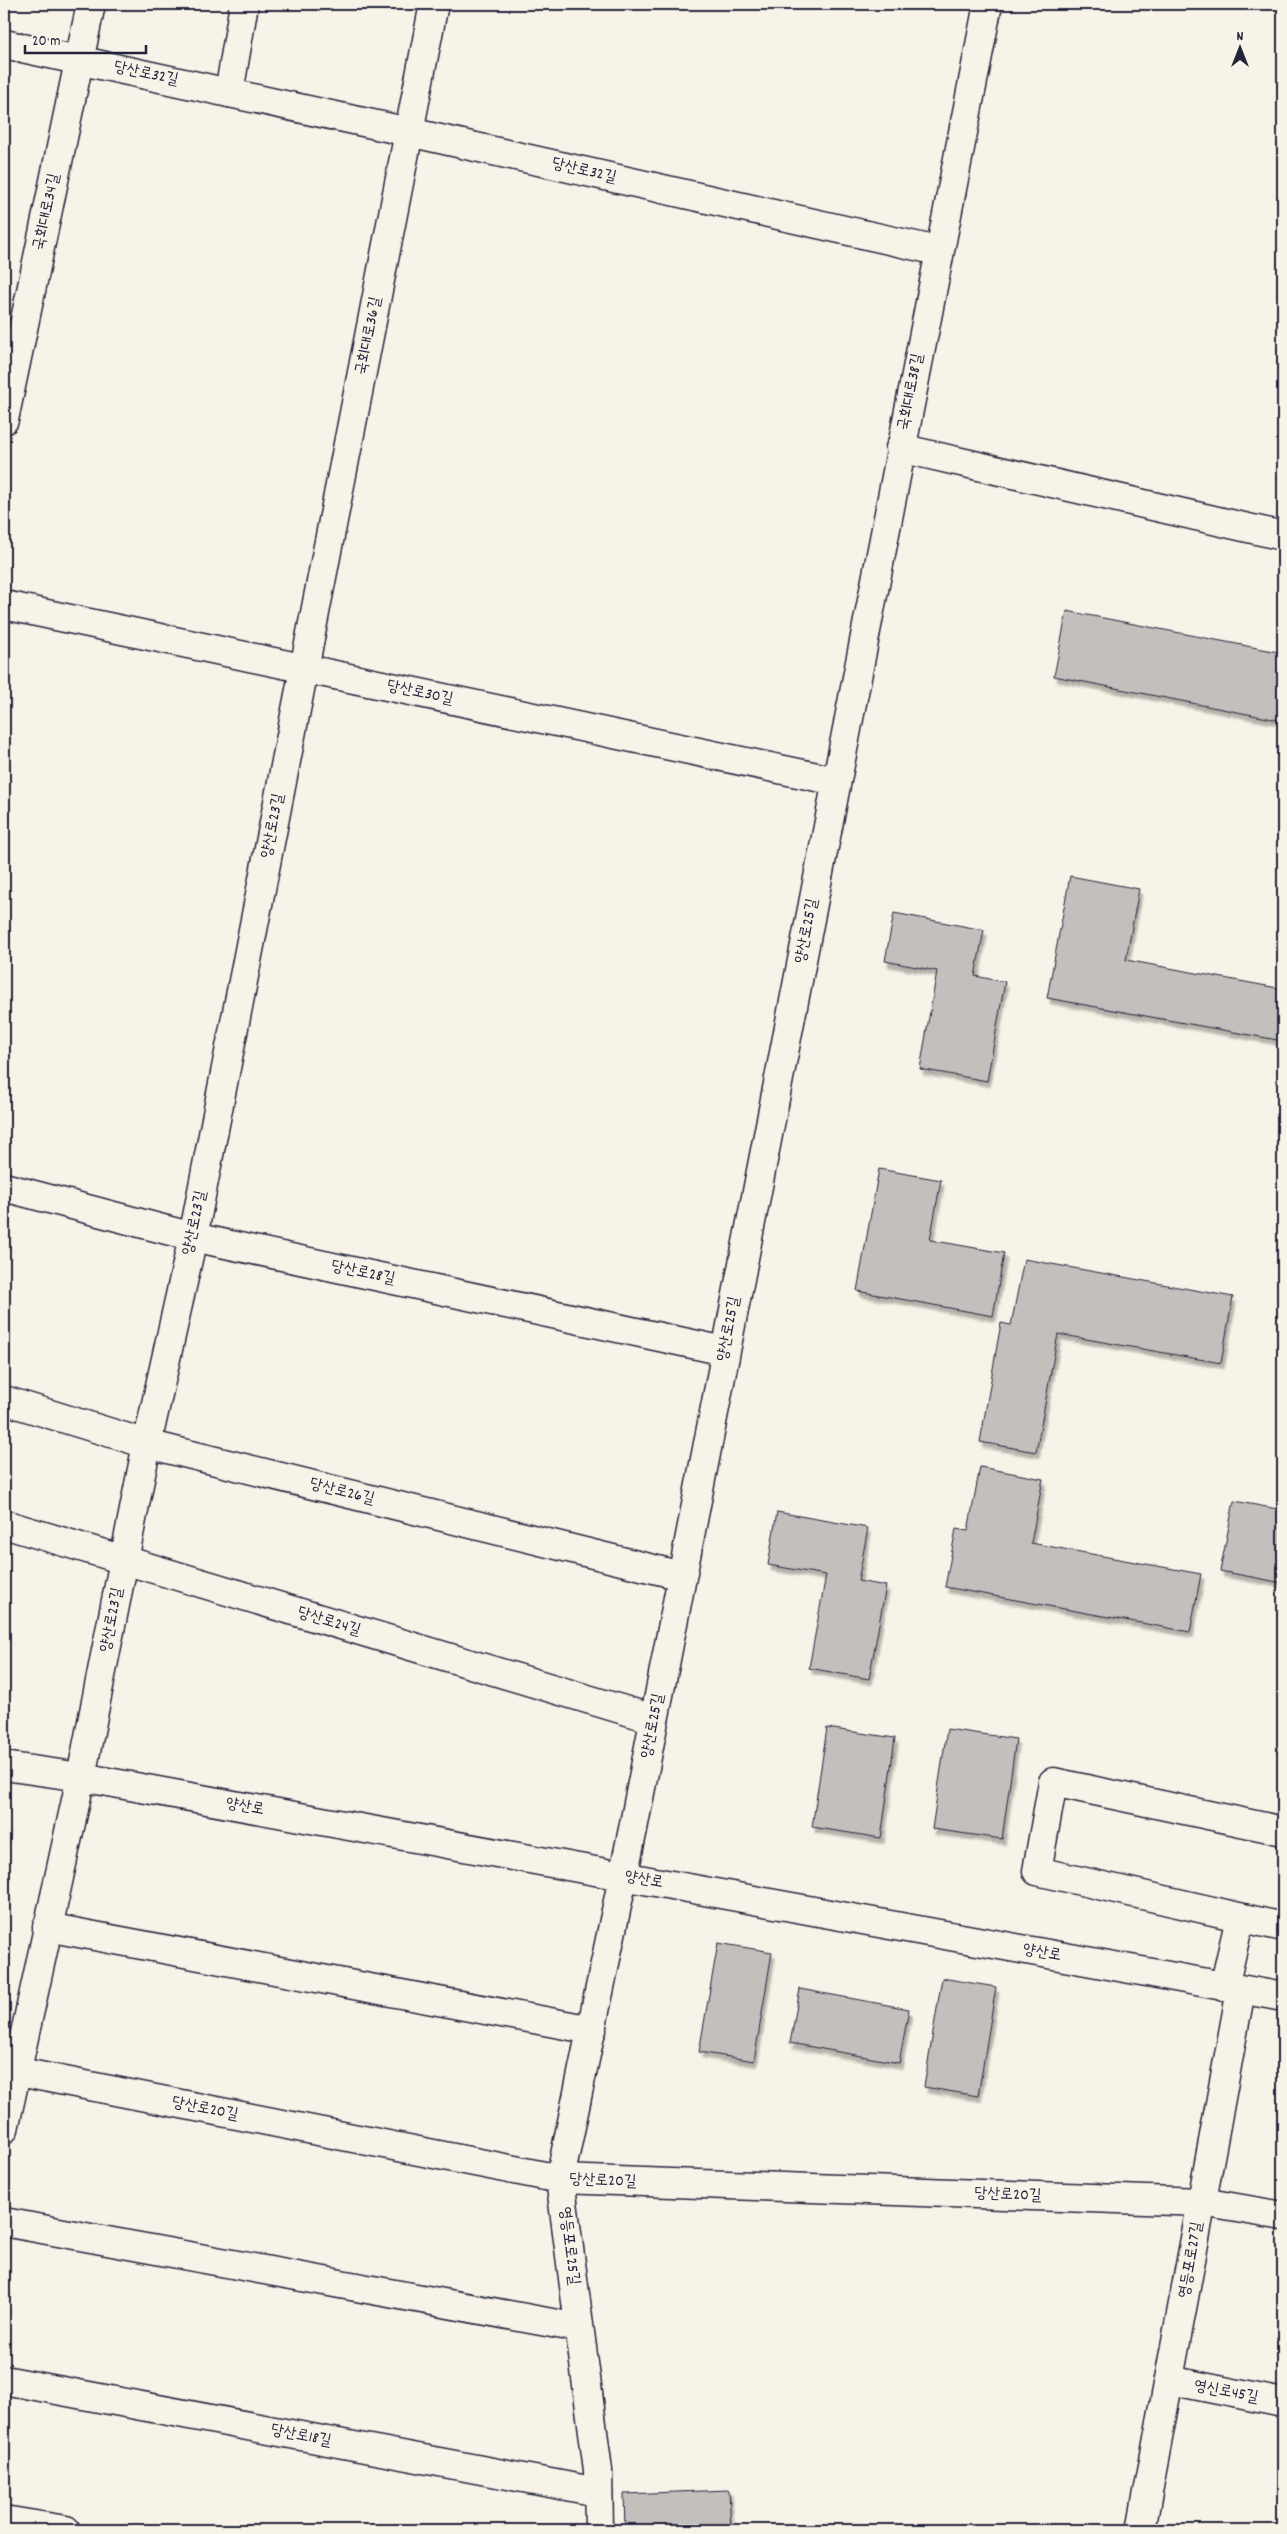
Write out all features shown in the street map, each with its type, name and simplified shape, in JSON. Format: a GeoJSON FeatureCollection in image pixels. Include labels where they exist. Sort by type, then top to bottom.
{"type":"FeatureCollection","features":[{"type":"Feature","properties":{"kind":"street","name":"국회대로34길"},"geometry":{"type":"LineString","coordinates":[[4,420],[91,4]]}},
{"type":"Feature","properties":{"kind":"street"},"geometry":{"type":"LineString","coordinates":[[229,92],[244,4]]}},
{"type":"Feature","properties":{"kind":"street","name":"국회대로36길"},"geometry":{"type":"LineString","coordinates":[[303,669],[434,4]]}},
{"type":"Feature","properties":{"kind":"street","name":"국회대로38길"},"geometry":{"type":"LineString","coordinates":[[836,780],[938,251],[988,4]]}},
{"type":"Feature","properties":{"kind":"street","name":"당산로32길"},"geometry":{"type":"LineString","coordinates":[[4,44],[229,92],[938,251]]}},
{"type":"Feature","properties":{"kind":"street"},"geometry":{"type":"LineString","coordinates":[[900,448],[1283,536]]}},
{"type":"Feature","properties":{"kind":"street","name":"당산로30길"},"geometry":{"type":"LineString","coordinates":[[4,605],[836,780]]}},
{"type":"Feature","properties":{"kind":"street","name":"양산로23길"},"geometry":{"type":"LineString","coordinates":[[81,1777],[147,1444],[193,1236],[303,669]]}},
{"type":"Feature","properties":{"kind":"street","name":"양산로25길"},"geometry":{"type":"LineString","coordinates":[[624,1877],[836,780]]}},
{"type":"Feature","properties":{"kind":"street","name":"당산로28길"},"geometry":{"type":"LineString","coordinates":[[4,1187],[193,1236],[725,1351]]}},
{"type":"Feature","properties":{"kind":"street","name":"당산로26길"},"geometry":{"type":"LineString","coordinates":[[4,1400],[147,1444],[682,1576]]}},
{"type":"Feature","properties":{"kind":"street","name":"당산로24길"},"geometry":{"type":"LineString","coordinates":[[4,1524],[654,1719]]}},
{"type":"Feature","properties":{"kind":"street","name":"양산로"},"geometry":{"type":"LineString","coordinates":[[4,1766],[81,1777],[1283,1997]]}},
{"type":"Feature","properties":{"kind":"street"},"geometry":{"type":"LineString","coordinates":[[4,2129],[9,2070],[47,1926],[81,1777]]}},
{"type":"Feature","properties":{"kind":"street"},"geometry":{"type":"LineString","coordinates":[[1283,1831],[1053,1782],[1037,1871],[1283,1927]]}},
{"type":"Feature","properties":{"kind":"street","name":"영등포로25길"},"geometry":{"type":"LineString","coordinates":[[599,2530],[598,2470],[560,2180],[624,1877]]}},
{"type":"Feature","properties":{"kind":"street","name":"영등포로27길"},"geometry":{"type":"LineString","coordinates":[[1141,2530],[1202,2202],[1240,1918]]}},
{"type":"Feature","properties":{"kind":"street"},"geometry":{"type":"LineString","coordinates":[[47,1926],[592,2030]]}},
{"type":"Feature","properties":{"kind":"street","name":"당산로20길"},"geometry":{"type":"LineString","coordinates":[[9,2070],[560,2180],[1202,2202],[1283,2216]]}},
{"type":"Feature","properties":{"kind":"street"},"geometry":{"type":"LineString","coordinates":[[4,2222],[580,2328]]}},
{"type":"Feature","properties":{"kind":"street","name":"당산로18길"},"geometry":{"type":"LineString","coordinates":[[4,2380],[598,2492]]}},
{"type":"Feature","properties":{"kind":"street","name":"영신로45길"},"geometry":{"type":"LineString","coordinates":[[1169,2380],[1283,2404]]}},
{"type":"Feature","properties":{"kind":"street"},"geometry":{"type":"LineString","coordinates":[[4,2520],[66,2530]]}},
{"type":"Feature","properties":{"kind":"building"},"geometry":{"type":"Polygon","coordinates":[[[1067,611],[1283,653],[1283,721],[1054,676],[1067,611]]]}},
{"type":"Feature","properties":{"kind":"building"},"geometry":{"type":"Polygon","coordinates":[[[1070,876],[1139,889],[1126,960],[1283,989],[1283,1041],[1047,998],[1070,876]]]}},
{"type":"Feature","properties":{"kind":"building"},"geometry":{"type":"Polygon","coordinates":[[[894,913],[984,930],[975,976],[1005,982],[987,1081],[920,1069],[937,971],[885,961],[894,913]]]}},
{"type":"Feature","properties":{"kind":"building"},"geometry":{"type":"Polygon","coordinates":[[[879,1169],[941,1180],[930,1240],[1004,1253],[993,1316],[857,1291],[879,1169]]]}},
{"type":"Feature","properties":{"kind":"building"},"geometry":{"type":"Polygon","coordinates":[[[1024,1259],[1233,1297],[1221,1363],[1058,1334],[1036,1452],[980,1442],[1001,1323],[1011,1325],[1024,1259]]]}},
{"type":"Feature","properties":{"kind":"building"},"geometry":{"type":"Polygon","coordinates":[[[980,1467],[1043,1479],[1031,1543],[1201,1574],[1190,1632],[945,1587],[956,1529],[968,1531],[980,1467]]]}},
{"type":"Feature","properties":{"kind":"building"},"geometry":{"type":"Polygon","coordinates":[[[1234,1501],[1283,1510],[1283,1583],[1220,1571],[1234,1501]]]}},
{"type":"Feature","properties":{"kind":"building"},"geometry":{"type":"Polygon","coordinates":[[[777,1512],[868,1528],[858,1581],[886,1586],[869,1679],[809,1668],[826,1575],[768,1565],[777,1512]]]}},
{"type":"Feature","properties":{"kind":"building"},"geometry":{"type":"Polygon","coordinates":[[[827,1728],[895,1738],[881,1838],[812,1827],[827,1728]]]}},
{"type":"Feature","properties":{"kind":"building"},"geometry":{"type":"Polygon","coordinates":[[[947,1729],[1016,1739],[1002,1839],[932,1829],[947,1729]]]}},
{"type":"Feature","properties":{"kind":"building"},"geometry":{"type":"Polygon","coordinates":[[[718,1943],[772,1952],[754,2061],[699,2052],[718,1943]]]}},
{"type":"Feature","properties":{"kind":"building"},"geometry":{"type":"Polygon","coordinates":[[[942,1978],[996,1987],[978,2096],[924,2087],[942,1978]]]}},
{"type":"Feature","properties":{"kind":"building"},"geometry":{"type":"Polygon","coordinates":[[[800,1989],[909,2009],[899,2063],[790,2043],[800,1989]]]}},
{"type":"Feature","properties":{"kind":"building"},"geometry":{"type":"Polygon","coordinates":[[[729,2490],[731,2530],[625,2530],[624,2494],[729,2490]]]}}]}
